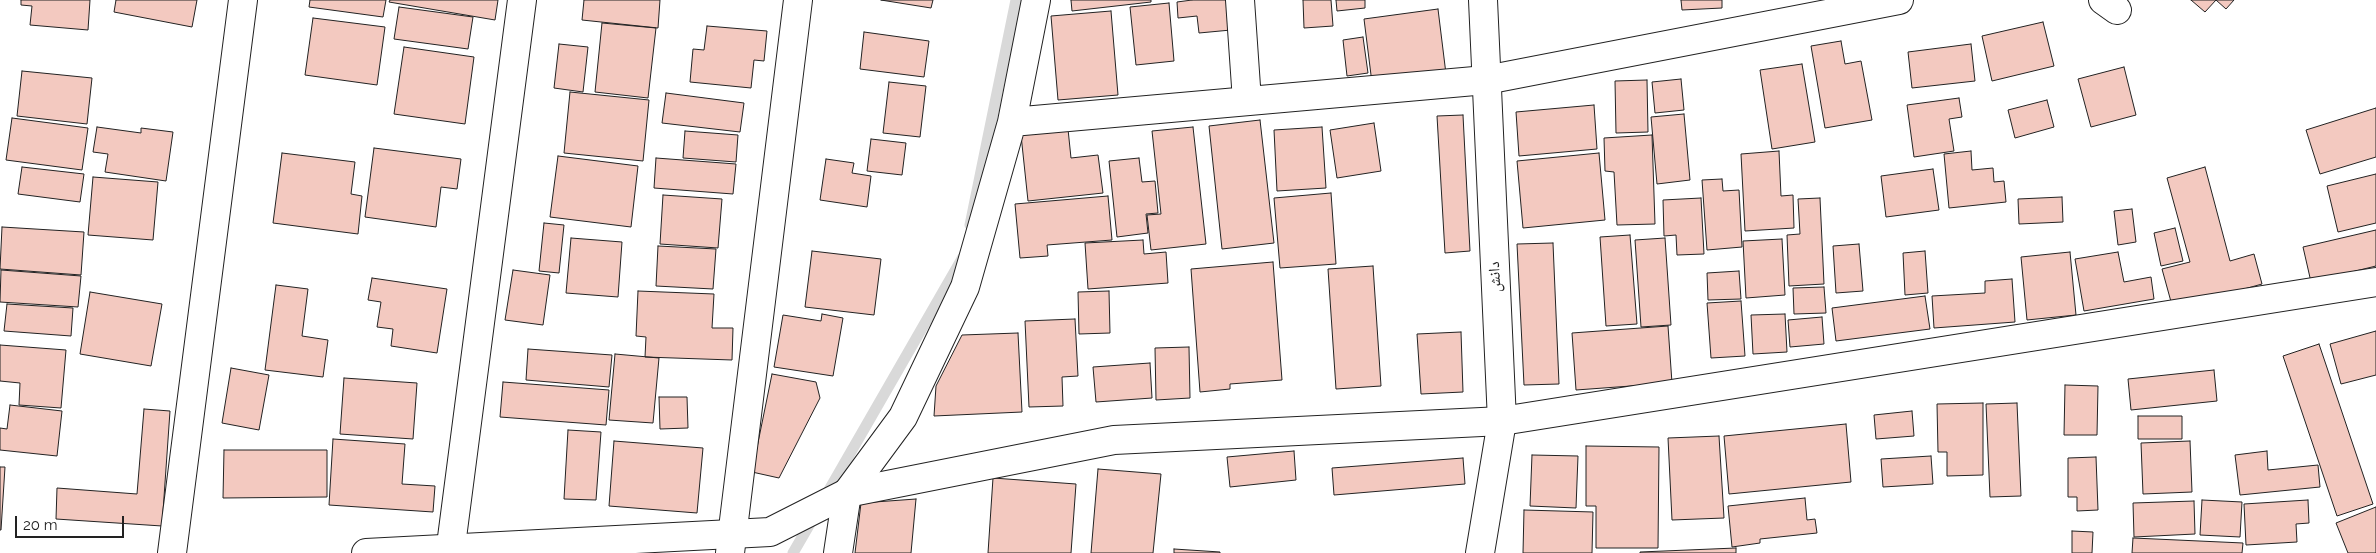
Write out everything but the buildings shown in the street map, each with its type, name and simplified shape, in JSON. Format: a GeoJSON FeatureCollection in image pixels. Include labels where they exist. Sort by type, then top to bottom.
{"type":"FeatureCollection","features":[{"type":"Feature","properties":{"kind":"street"},"geometry":{"type":"LineString","coordinates":[[172,553],[243,0]]}},
{"type":"Feature","properties":{"kind":"street"},"geometry":{"type":"LineString","coordinates":[[450,551],[522,0]]}},
{"type":"Feature","properties":{"kind":"street"},"geometry":{"type":"LineString","coordinates":[[732,544],[798,0]]}},
{"type":"Feature","properties":{"kind":"street"},"geometry":{"type":"LineString","coordinates":[[838,553],[847,493],[903,417],[965,287],[1012,122],[1036,0]]}},
{"type":"Feature","properties":{"kind":"street"},"geometry":{"type":"LineString","coordinates":[[1240,0],[1247,101]]}},
{"type":"Feature","properties":{"kind":"street","name":"دانش"},"geometry":{"type":"LineString","coordinates":[[1480,553],[1502,421],[1483,0]]}},
{"type":"Feature","properties":{"kind":"street"},"geometry":{"type":"LineString","coordinates":[[1012,122],[1486,80],[1899,0]]}},
{"type":"Feature","properties":{"kind":"street"},"geometry":{"type":"LineString","coordinates":[[366,553],[732,544],[770,532],[847,493],[1114,440],[1502,421],[2376,282]]}},
{"type":"Feature","properties":{"kind":"waterway"},"geometry":{"type":"LineString","coordinates":[[970,225],[1016,0]]}},
{"type":"Feature","properties":{"kind":"waterway"},"geometry":{"type":"LineString","coordinates":[[825,497],[963,257]]}},
{"type":"Feature","properties":{"kind":"waterway"},"geometry":{"type":"LineString","coordinates":[[793,553],[815,515]]}}]}
